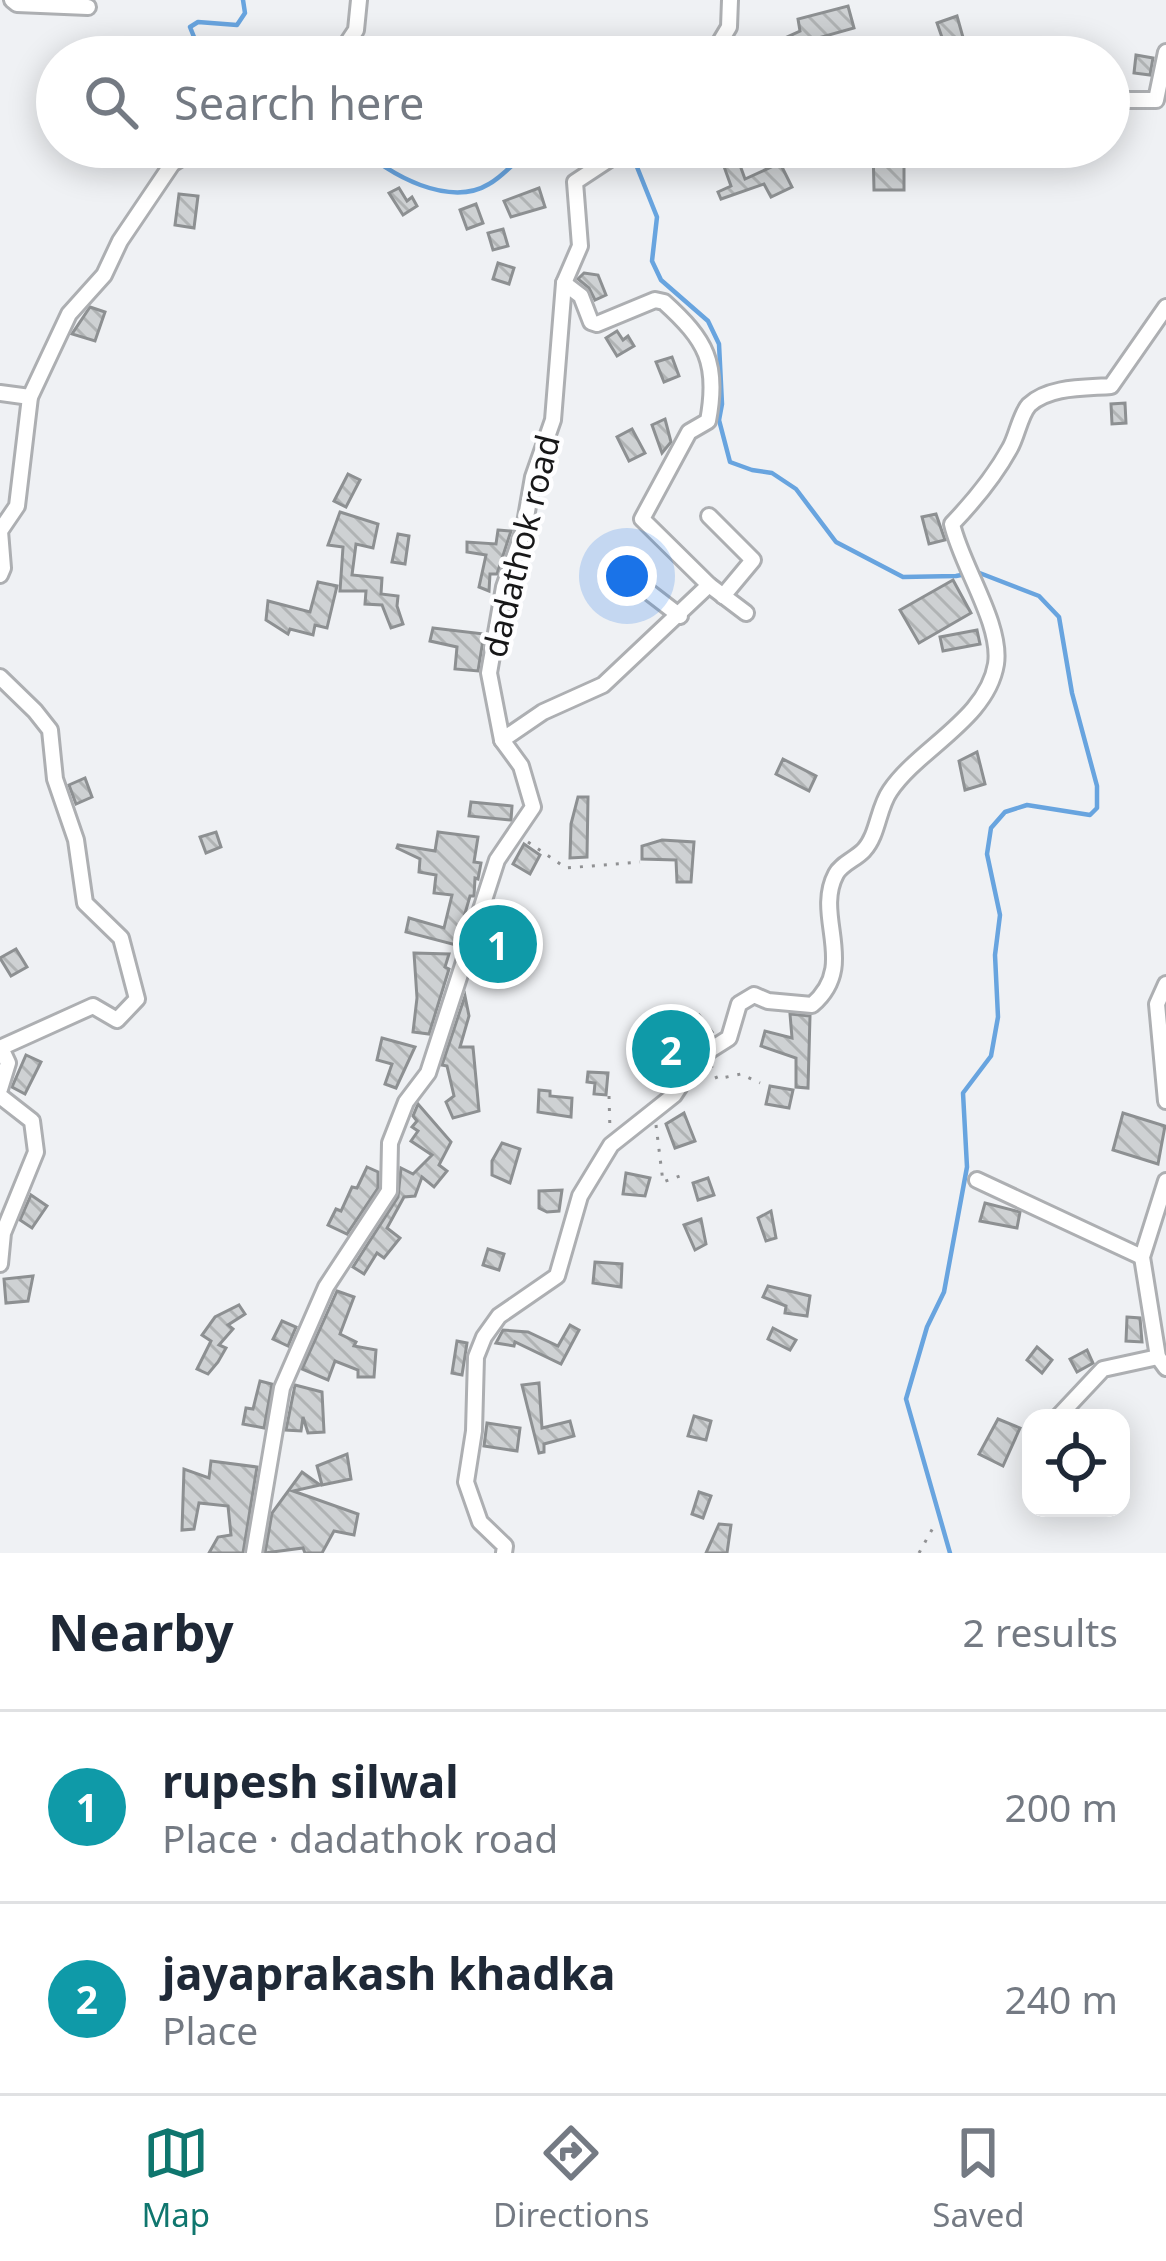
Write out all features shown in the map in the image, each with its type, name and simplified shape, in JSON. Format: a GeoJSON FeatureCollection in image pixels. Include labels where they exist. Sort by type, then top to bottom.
{"type":"FeatureCollection","features":[{"type":"Feature","properties":{"kind":"street"},"geometry":{"type":"LineString","coordinates":[[12,0],[88,8]]}},
{"type":"Feature","properties":{"kind":"street"},"geometry":{"type":"LineString","coordinates":[[352,36],[358,0]]}},
{"type":"Feature","properties":{"kind":"street"},"geometry":{"type":"LineString","coordinates":[[724,36],[729,27],[730,0]]}},
{"type":"Feature","properties":{"kind":"street"},"geometry":{"type":"LineString","coordinates":[[1130,100],[1156,100],[1166,52]]}},
{"type":"Feature","properties":{"kind":"street"},"geometry":{"type":"LineString","coordinates":[[0,575],[0,531],[17,506],[30,397],[69,314],[104,275],[120,241],[169,168]]}},
{"type":"Feature","properties":{"kind":"street","name":"dadathok road"},"geometry":{"type":"LineString","coordinates":[[254,1553],[281,1388],[326,1287],[388,1191],[390,1142],[406,1102],[428,1073],[497,860],[533,807],[521,766],[502,740],[489,673],[504,587],[553,420],[564,283],[580,246],[575,182],[596,168]]}},
{"type":"Feature","properties":{"kind":"street"},"geometry":{"type":"LineString","coordinates":[[564,283],[581,296],[591,322],[597,324],[655,300],[664,302],[706,347],[714,389],[708,421],[689,432],[642,519],[709,585],[746,613]]}},
{"type":"Feature","properties":{"kind":"street"},"geometry":{"type":"LineString","coordinates":[[504,1553],[505,1546],[480,1522],[466,1482],[474,1431],[476,1357],[499,1316],[557,1276],[580,1196],[611,1145],[674,1095],[702,1054],[730,1038],[739,1004],[754,995],[812,1005],[831,983],[835,958],[831,895],[836,875],[866,848],[888,794],[969,713],[990,684],[997,657],[988,618],[952,524],[1001,463],[1027,406],[1072,388],[1111,386],[1166,307]]}},
{"type":"Feature","properties":{"kind":"street"},"geometry":{"type":"LineString","coordinates":[[0,393],[30,397]]}},
{"type":"Feature","properties":{"kind":"street"},"geometry":{"type":"LineString","coordinates":[[710,517],[753,560],[724,596]]}},
{"type":"Feature","properties":{"kind":"street"},"geometry":{"type":"LineString","coordinates":[[632,579],[680,616]]}},
{"type":"Feature","properties":{"kind":"street"},"geometry":{"type":"LineString","coordinates":[[502,740],[543,712],[604,685],[709,585]]}},
{"type":"Feature","properties":{"kind":"street"},"geometry":{"type":"LineString","coordinates":[[0,677],[50,730],[55,778],[76,840],[85,903],[121,938],[137,999],[117,1020],[93,1006],[1,1048],[8,1064],[0,1092],[32,1121],[36,1152],[3,1233],[0,1264]]}},
{"type":"Feature","properties":{"kind":"street"},"geometry":{"type":"LineString","coordinates":[[1166,984],[1157,1004],[1166,1101]]}},
{"type":"Feature","properties":{"kind":"street"},"geometry":{"type":"LineString","coordinates":[[977,1180],[1142,1257]]}},
{"type":"Feature","properties":{"kind":"street"},"geometry":{"type":"LineString","coordinates":[[1065,1409],[1103,1369],[1162,1362],[1142,1257],[1166,1181]]}},
{"type":"Feature","properties":{"kind":"path"},"geometry":{"type":"LineString","coordinates":[[517,835],[566,868],[640,862]]}},
{"type":"Feature","properties":{"kind":"path"},"geometry":{"type":"LineString","coordinates":[[702,1054],[717,1079],[742,1074],[760,1083]]}},
{"type":"Feature","properties":{"kind":"path"},"geometry":{"type":"LineString","coordinates":[[609,1096],[611,1145]]}},
{"type":"Feature","properties":{"kind":"path"},"geometry":{"type":"LineString","coordinates":[[654,1112],[663,1181],[688,1173]]}},
{"type":"Feature","properties":{"kind":"path"},"geometry":{"type":"LineString","coordinates":[[919,1553],[934,1526]]}},
{"type":"Feature","properties":{"kind":"building"},"geometry":{"type":"Polygon","coordinates":[[[848,6],[854,28],[825,36],[789,36],[800,31],[798,19],[848,6]]]}},
{"type":"Feature","properties":{"kind":"building"},"geometry":{"type":"Polygon","coordinates":[[[957,16],[963,36],[941,36],[937,23],[957,16]]]}},
{"type":"Feature","properties":{"kind":"building"},"geometry":{"type":"Polygon","coordinates":[[[1136,55],[1153,58],[1150,75],[1134,73],[1136,55]]]}},
{"type":"Feature","properties":{"kind":"building"},"geometry":{"type":"Polygon","coordinates":[[[725,168],[741,168],[745,179],[769,168],[782,168],[792,187],[771,197],[764,184],[721,199],[718,192],[731,186],[725,168]]]}},
{"type":"Feature","properties":{"kind":"building"},"geometry":{"type":"Polygon","coordinates":[[[873,168],[904,168],[904,190],[874,190],[873,168]]]}},
{"type":"Feature","properties":{"kind":"building"},"geometry":{"type":"Polygon","coordinates":[[[399,188],[417,206],[403,215],[389,193],[399,188]]]}},
{"type":"Feature","properties":{"kind":"building"},"geometry":{"type":"Polygon","coordinates":[[[539,188],[545,207],[511,217],[504,201],[539,188]]]}},
{"type":"Feature","properties":{"kind":"building"},"geometry":{"type":"Polygon","coordinates":[[[179,194],[198,196],[194,228],[175,225],[179,194]]]}},
{"type":"Feature","properties":{"kind":"building"},"geometry":{"type":"Polygon","coordinates":[[[476,204],[483,223],[467,229],[460,210],[476,204]]]}},
{"type":"Feature","properties":{"kind":"building"},"geometry":{"type":"Polygon","coordinates":[[[503,229],[508,246],[493,250],[488,233],[503,229]]]}},
{"type":"Feature","properties":{"kind":"building"},"geometry":{"type":"Polygon","coordinates":[[[498,263],[514,268],[509,284],[493,279],[498,263]]]}},
{"type":"Feature","properties":{"kind":"building"},"geometry":{"type":"Polygon","coordinates":[[[584,273],[598,275],[606,295],[595,300],[578,279],[584,273]]]}},
{"type":"Feature","properties":{"kind":"building"},"geometry":{"type":"Polygon","coordinates":[[[90,307],[105,312],[95,341],[72,334],[90,307]]]}},
{"type":"Feature","properties":{"kind":"building"},"geometry":{"type":"Polygon","coordinates":[[[617,331],[634,346],[617,356],[606,338],[617,331]]]}},
{"type":"Feature","properties":{"kind":"building"},"geometry":{"type":"Polygon","coordinates":[[[672,357],[679,376],[664,382],[656,362],[672,357]]]}},
{"type":"Feature","properties":{"kind":"building"},"geometry":{"type":"Polygon","coordinates":[[[1125,403],[1126,423],[1112,424],[1111,404],[1125,403]]]}},
{"type":"Feature","properties":{"kind":"building"},"geometry":{"type":"Polygon","coordinates":[[[665,419],[671,442],[662,453],[652,425],[665,419]]]}},
{"type":"Feature","properties":{"kind":"building"},"geometry":{"type":"Polygon","coordinates":[[[632,429],[645,453],[629,461],[617,437],[632,429]]]}},
{"type":"Feature","properties":{"kind":"building"},"geometry":{"type":"Polygon","coordinates":[[[348,474],[360,480],[346,507],[334,501],[348,474]]]}},
{"type":"Feature","properties":{"kind":"building"},"geometry":{"type":"Polygon","coordinates":[[[340,512],[378,524],[373,548],[356,544],[352,575],[382,578],[381,594],[398,596],[403,624],[391,628],[382,605],[365,604],[366,591],[340,591],[343,547],[328,545],[340,512]]]}},
{"type":"Feature","properties":{"kind":"building"},"geometry":{"type":"Polygon","coordinates":[[[936,514],[945,540],[929,544],[922,517],[936,514]]]}},
{"type":"Feature","properties":{"kind":"building"},"geometry":{"type":"Polygon","coordinates":[[[498,530],[511,531],[497,574],[490,574],[489,591],[479,587],[486,555],[467,552],[467,542],[496,544],[498,530]]]}},
{"type":"Feature","properties":{"kind":"building"},"geometry":{"type":"Polygon","coordinates":[[[398,534],[409,536],[405,564],[392,562],[398,534]]]}},
{"type":"Feature","properties":{"kind":"building"},"geometry":{"type":"Polygon","coordinates":[[[953,580],[971,613],[919,643],[900,610],[953,580]]]}},
{"type":"Feature","properties":{"kind":"building"},"geometry":{"type":"Polygon","coordinates":[[[318,582],[337,586],[327,628],[315,625],[313,635],[290,629],[288,634],[266,620],[268,601],[310,612],[318,582]]]}},
{"type":"Feature","properties":{"kind":"building"},"geometry":{"type":"Polygon","coordinates":[[[433,628],[484,634],[478,671],[455,669],[457,647],[430,641],[433,628]]]}},
{"type":"Feature","properties":{"kind":"building"},"geometry":{"type":"Polygon","coordinates":[[[977,630],[980,644],[943,651],[940,637],[977,630]]]}},
{"type":"Feature","properties":{"kind":"building"},"geometry":{"type":"Polygon","coordinates":[[[977,752],[985,784],[965,790],[959,761],[977,752]]]}},
{"type":"Feature","properties":{"kind":"building"},"geometry":{"type":"Polygon","coordinates":[[[783,759],[816,776],[809,791],[776,774],[783,759]]]}},
{"type":"Feature","properties":{"kind":"building"},"geometry":{"type":"Polygon","coordinates":[[[85,778],[92,797],[76,804],[69,785],[85,778]]]}},
{"type":"Feature","properties":{"kind":"building"},"geometry":{"type":"Polygon","coordinates":[[[578,797],[588,797],[587,857],[570,858],[571,824],[578,797]]]}},
{"type":"Feature","properties":{"kind":"building"},"geometry":{"type":"Polygon","coordinates":[[[471,802],[512,806],[511,820],[469,816],[471,802]]]}},
{"type":"Feature","properties":{"kind":"building"},"geometry":{"type":"Polygon","coordinates":[[[216,832],[221,847],[206,853],[200,837],[216,832]]]}},
{"type":"Feature","properties":{"kind":"building"},"geometry":{"type":"Polygon","coordinates":[[[438,832],[478,837],[474,862],[481,863],[478,879],[456,945],[406,932],[409,918],[444,928],[452,895],[434,893],[436,875],[419,872],[420,859],[397,848],[435,851],[438,832]]]}},
{"type":"Feature","properties":{"kind":"building"},"geometry":{"type":"Polygon","coordinates":[[[662,840],[694,842],[691,882],[677,882],[676,860],[642,859],[642,846],[662,840]]]}},
{"type":"Feature","properties":{"kind":"building"},"geometry":{"type":"Polygon","coordinates":[[[524,844],[540,855],[530,874],[513,864],[524,844]]]}},
{"type":"Feature","properties":{"kind":"building"},"geometry":{"type":"Polygon","coordinates":[[[491,916],[514,924],[505,953],[497,957],[487,947],[491,916]]]}},
{"type":"Feature","properties":{"kind":"building"},"geometry":{"type":"Polygon","coordinates":[[[16,949],[27,967],[11,976],[0,958],[16,949]]]}},
{"type":"Feature","properties":{"kind":"building"},"geometry":{"type":"Polygon","coordinates":[[[414,953],[449,954],[445,967],[449,969],[429,1034],[413,1032],[414,953]]]}},
{"type":"Feature","properties":{"kind":"building"},"geometry":{"type":"Polygon","coordinates":[[[465,996],[469,1016],[460,1047],[473,1047],[479,1111],[453,1118],[446,1102],[454,1096],[447,1066],[442,1065],[465,996]]]}},
{"type":"Feature","properties":{"kind":"building"},"geometry":{"type":"Polygon","coordinates":[[[790,1014],[810,1016],[808,1088],[796,1087],[796,1058],[761,1046],[765,1031],[792,1038],[790,1014]]]}},
{"type":"Feature","properties":{"kind":"building"},"geometry":{"type":"Polygon","coordinates":[[[699,1015],[712,1032],[674,1068],[653,1052],[669,1031],[673,1035],[699,1015]]]}},
{"type":"Feature","properties":{"kind":"building"},"geometry":{"type":"Polygon","coordinates":[[[382,1038],[415,1047],[396,1088],[385,1084],[392,1064],[377,1060],[382,1038]]]}},
{"type":"Feature","properties":{"kind":"building"},"geometry":{"type":"Polygon","coordinates":[[[26,1055],[41,1062],[25,1094],[12,1087],[26,1055]]]}},
{"type":"Feature","properties":{"kind":"building"},"geometry":{"type":"Polygon","coordinates":[[[588,1072],[608,1073],[606,1095],[594,1094],[595,1083],[587,1082],[588,1072]]]}},
{"type":"Feature","properties":{"kind":"building"},"geometry":{"type":"Polygon","coordinates":[[[770,1086],[793,1090],[789,1108],[766,1104],[770,1086]]]}},
{"type":"Feature","properties":{"kind":"building"},"geometry":{"type":"Polygon","coordinates":[[[539,1090],[572,1098],[571,1117],[538,1112],[539,1090]]]}},
{"type":"Feature","properties":{"kind":"building"},"geometry":{"type":"Polygon","coordinates":[[[418,1104],[451,1142],[439,1165],[447,1171],[434,1187],[422,1177],[415,1196],[404,1197],[387,1228],[400,1238],[384,1258],[377,1253],[364,1274],[353,1267],[398,1197],[401,1168],[413,1174],[432,1155],[411,1141],[418,1131],[412,1127],[418,1104]]]}},
{"type":"Feature","properties":{"kind":"building"},"geometry":{"type":"Polygon","coordinates":[[[684,1113],[695,1141],[675,1148],[666,1124],[684,1113]]]}},
{"type":"Feature","properties":{"kind":"building"},"geometry":{"type":"Polygon","coordinates":[[[1123,1113],[1165,1126],[1158,1164],[1113,1150],[1123,1113]]]}},
{"type":"Feature","properties":{"kind":"building"},"geometry":{"type":"Polygon","coordinates":[[[502,1143],[520,1149],[510,1183],[492,1175],[492,1161],[502,1143]]]}},
{"type":"Feature","properties":{"kind":"building"},"geometry":{"type":"Polygon","coordinates":[[[367,1167],[378,1172],[378,1188],[347,1234],[328,1225],[367,1167]]]}},
{"type":"Feature","properties":{"kind":"building"},"geometry":{"type":"Polygon","coordinates":[[[626,1173],[650,1178],[645,1196],[623,1194],[626,1173]]]}},
{"type":"Feature","properties":{"kind":"building"},"geometry":{"type":"Polygon","coordinates":[[[708,1178],[714,1195],[698,1200],[693,1183],[708,1178]]]}},
{"type":"Feature","properties":{"kind":"building"},"geometry":{"type":"Polygon","coordinates":[[[562,1190],[559,1211],[539,1208],[539,1191],[562,1190]]]}},
{"type":"Feature","properties":{"kind":"building"},"geometry":{"type":"Polygon","coordinates":[[[31,1195],[47,1206],[32,1228],[20,1220],[31,1195]]]}},
{"type":"Feature","properties":{"kind":"building"},"geometry":{"type":"Polygon","coordinates":[[[985,1203],[1020,1212],[1017,1228],[980,1221],[985,1203]]]}},
{"type":"Feature","properties":{"kind":"building"},"geometry":{"type":"Polygon","coordinates":[[[771,1211],[776,1238],[766,1241],[758,1218],[771,1211]]]}},
{"type":"Feature","properties":{"kind":"building"},"geometry":{"type":"Polygon","coordinates":[[[701,1219],[706,1244],[695,1250],[684,1225],[701,1219]]]}},
{"type":"Feature","properties":{"kind":"building"},"geometry":{"type":"Polygon","coordinates":[[[488,1249],[504,1254],[499,1270],[483,1265],[488,1249]]]}},
{"type":"Feature","properties":{"kind":"building"},"geometry":{"type":"Polygon","coordinates":[[[595,1262],[622,1264],[621,1287],[593,1283],[595,1262]]]}},
{"type":"Feature","properties":{"kind":"building"},"geometry":{"type":"Polygon","coordinates":[[[33,1276],[28,1301],[6,1303],[4,1279],[33,1276]]]}},
{"type":"Feature","properties":{"kind":"building"},"geometry":{"type":"Polygon","coordinates":[[[768,1286],[810,1296],[807,1316],[785,1313],[786,1306],[763,1297],[768,1286]]]}},
{"type":"Feature","properties":{"kind":"building"},"geometry":{"type":"Polygon","coordinates":[[[337,1291],[354,1297],[340,1334],[356,1342],[354,1346],[376,1350],[374,1377],[358,1377],[358,1370],[335,1361],[328,1380],[302,1369],[337,1291]]]}},
{"type":"Feature","properties":{"kind":"building"},"geometry":{"type":"Polygon","coordinates":[[[239,1305],[245,1314],[228,1325],[233,1329],[219,1345],[226,1348],[218,1362],[208,1374],[197,1369],[211,1341],[202,1335],[215,1317],[239,1305]]]}},
{"type":"Feature","properties":{"kind":"building"},"geometry":{"type":"Polygon","coordinates":[[[1127,1317],[1140,1318],[1142,1342],[1126,1341],[1127,1317]]]}},
{"type":"Feature","properties":{"kind":"building"},"geometry":{"type":"Polygon","coordinates":[[[282,1321],[296,1327],[288,1346],[273,1339],[282,1321]]]}},
{"type":"Feature","properties":{"kind":"building"},"geometry":{"type":"Polygon","coordinates":[[[570,1325],[579,1330],[561,1364],[515,1342],[514,1346],[496,1343],[503,1330],[528,1332],[558,1346],[570,1325]]]}},
{"type":"Feature","properties":{"kind":"building"},"geometry":{"type":"Polygon","coordinates":[[[773,1328],[796,1340],[790,1350],[768,1339],[773,1328]]]}},
{"type":"Feature","properties":{"kind":"building"},"geometry":{"type":"Polygon","coordinates":[[[457,1341],[467,1343],[462,1375],[452,1373],[457,1341]]]}},
{"type":"Feature","properties":{"kind":"building"},"geometry":{"type":"Polygon","coordinates":[[[1037,1347],[1052,1360],[1042,1373],[1027,1360],[1037,1347]]]}},
{"type":"Feature","properties":{"kind":"building"},"geometry":{"type":"Polygon","coordinates":[[[1087,1350],[1093,1363],[1077,1372],[1070,1359],[1087,1350]]]}},
{"type":"Feature","properties":{"kind":"building"},"geometry":{"type":"Polygon","coordinates":[[[260,1381],[272,1384],[264,1428],[243,1424],[246,1408],[253,1409],[260,1381]]]}},
{"type":"Feature","properties":{"kind":"building"},"geometry":{"type":"Polygon","coordinates":[[[539,1383],[542,1428],[570,1421],[574,1436],[544,1444],[544,1452],[539,1453],[522,1385],[539,1383]]]}},
{"type":"Feature","properties":{"kind":"building"},"geometry":{"type":"Polygon","coordinates":[[[295,1385],[322,1392],[324,1432],[308,1433],[303,1417],[301,1431],[286,1430],[295,1385]]]}},
{"type":"Feature","properties":{"kind":"building"},"geometry":{"type":"Polygon","coordinates":[[[694,1416],[711,1421],[706,1440],[688,1436],[694,1416]]]}},
{"type":"Feature","properties":{"kind":"building"},"geometry":{"type":"Polygon","coordinates":[[[998,1419],[1020,1428],[1003,1466],[979,1454],[998,1419]]]}},
{"type":"Feature","properties":{"kind":"building"},"geometry":{"type":"Polygon","coordinates":[[[487,1423],[520,1428],[517,1451],[484,1446],[487,1423]]]}},
{"type":"Feature","properties":{"kind":"building"},"geometry":{"type":"Polygon","coordinates":[[[347,1454],[351,1479],[322,1485],[317,1466],[347,1454]]]}},
{"type":"Feature","properties":{"kind":"building"},"geometry":{"type":"Polygon","coordinates":[[[211,1461],[257,1467],[243,1553],[209,1553],[218,1537],[231,1535],[228,1506],[199,1503],[194,1529],[182,1530],[184,1469],[209,1478],[211,1461]]]}},
{"type":"Feature","properties":{"kind":"building"},"geometry":{"type":"Polygon","coordinates":[[[302,1472],[320,1485],[293,1491],[358,1514],[354,1535],[334,1531],[322,1553],[305,1553],[303,1548],[265,1553],[272,1513],[302,1472]]]}},
{"type":"Feature","properties":{"kind":"building"},"geometry":{"type":"Polygon","coordinates":[[[699,1492],[711,1496],[703,1518],[692,1514],[699,1492]]]}},
{"type":"Feature","properties":{"kind":"building"},"geometry":{"type":"Polygon","coordinates":[[[719,1524],[731,1525],[727,1553],[706,1553],[719,1524]]]}},
{"type":"Feature","properties":{"kind":"waterway"},"geometry":{"type":"LineString","coordinates":[[194,36],[190,27],[198,22],[237,25],[245,13],[243,0]]}},
{"type":"Feature","properties":{"kind":"waterway"},"geometry":{"type":"LineString","coordinates":[[386,168],[420,185],[456,192],[489,184],[509,168]]}},
{"type":"Feature","properties":{"kind":"waterway"},"geometry":{"type":"LineString","coordinates":[[637,168],[657,217],[652,261],[661,280],[708,321],[719,344],[719,420],[730,462],[772,473],[796,489],[836,542],[903,577],[977,572],[1039,596],[1059,617],[1072,693],[1097,786],[1097,808],[1090,815],[1027,805],[1005,812],[991,828],[987,854],[1000,915],[995,955],[998,1017],[991,1056],[963,1093],[967,1167],[944,1292],[927,1327],[906,1399],[950,1553]]}},
{"type":"Feature","properties":{"kind":"place","name":"rupesh silwal"},"geometry":{"type":"Point","coordinates":[498,944]}},
{"type":"Feature","properties":{"kind":"place","name":"jayaprakash khadka"},"geometry":{"type":"Point","coordinates":[671,1049]}}]}
